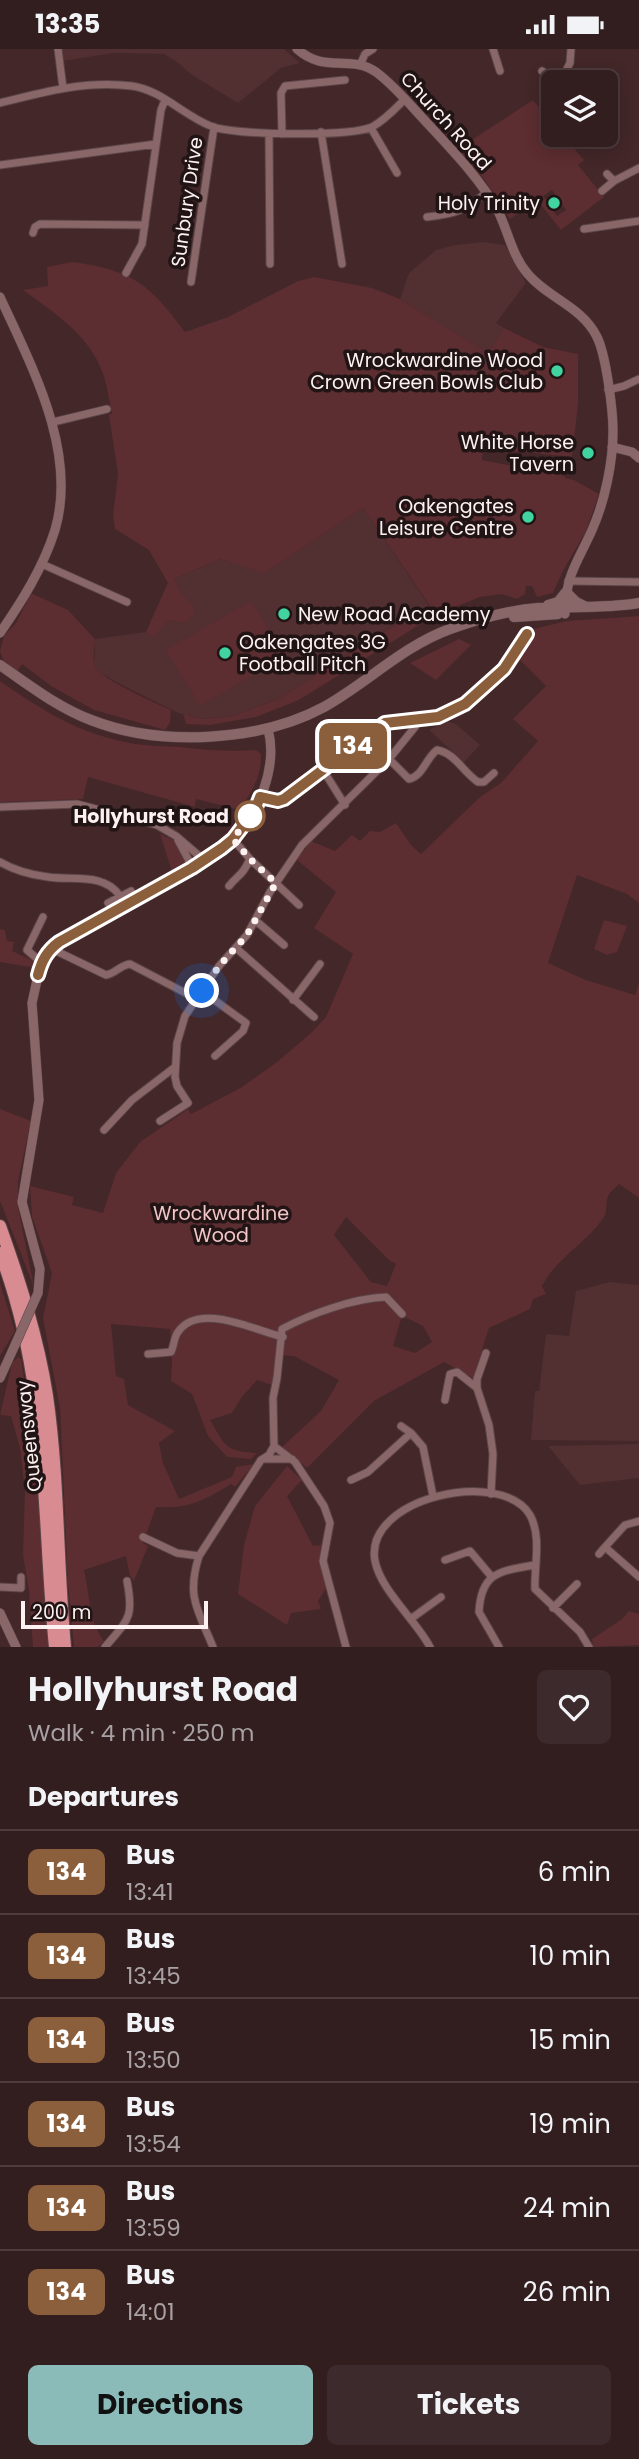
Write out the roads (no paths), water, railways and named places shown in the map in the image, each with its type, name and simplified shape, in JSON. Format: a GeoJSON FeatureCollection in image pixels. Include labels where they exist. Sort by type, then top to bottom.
{"type":"FeatureCollection","features":[{"type":"Feature","properties":{"kind":"highway","name":"Queensway"},"geometry":{"type":"LineString","coordinates":[[0,1226],[32,1323],[47,1396],[55,1474],[65,1647]]}},
{"type":"Feature","properties":{"kind":"highway","name":"Queensway"},"geometry":{"type":"LineString","coordinates":[[0,1253],[20,1315],[39,1412],[55,1647]]}},
{"type":"Feature","properties":{"kind":"main road"},"geometry":{"type":"LineString","coordinates":[[0,665],[67,710],[93,722],[117,728],[150,734],[197,737],[269,731],[325,706],[417,644],[435,635],[485,618],[541,608],[558,602],[567,587],[576,602],[587,608]]}},
{"type":"Feature","properties":{"kind":"main road"},"geometry":{"type":"LineString","coordinates":[[0,672],[46,703],[107,730],[146,739],[177,742],[239,739],[309,720],[352,694],[402,658],[452,632],[507,617],[639,603]]}},
{"type":"Feature","properties":{"kind":"main road"},"geometry":{"type":"LineString","coordinates":[[541,608],[565,611],[639,609]]}},
{"type":"Feature","properties":{"kind":"street"},"geometry":{"type":"LineString","coordinates":[[58,49],[63,88]]}},
{"type":"Feature","properties":{"kind":"street","name":"Church Road"},"geometry":{"type":"LineString","coordinates":[[297,49],[317,62],[360,65],[376,72],[405,99],[467,167],[486,193],[499,214],[525,271],[540,285],[570,305],[597,336],[608,390],[613,429],[612,447],[593,528],[575,562],[567,587],[565,611]]}},
{"type":"Feature","properties":{"kind":"street"},"geometry":{"type":"LineString","coordinates":[[360,65],[365,54],[373,49]]}},
{"type":"Feature","properties":{"kind":"street"},"geometry":{"type":"LineString","coordinates":[[493,49],[500,71]]}},
{"type":"Feature","properties":{"kind":"street"},"geometry":{"type":"LineString","coordinates":[[566,70],[570,63],[571,49]]}},
{"type":"Feature","properties":{"kind":"street"},"geometry":{"type":"LineString","coordinates":[[282,134],[281,93],[285,86],[345,80]]}},
{"type":"Feature","properties":{"kind":"street"},"geometry":{"type":"LineString","coordinates":[[0,103],[63,88],[109,84],[135,86],[148,90],[214,127],[237,132],[282,134],[371,128],[386,118],[405,99]]}},
{"type":"Feature","properties":{"kind":"street"},"geometry":{"type":"LineString","coordinates":[[127,273],[142,244],[164,100]]}},
{"type":"Feature","properties":{"kind":"street","name":"Sunbury Drive"},"geometry":{"type":"LineString","coordinates":[[191,282],[214,127]]}},
{"type":"Feature","properties":{"kind":"street"},"geometry":{"type":"LineString","coordinates":[[371,128],[397,173]]}},
{"type":"Feature","properties":{"kind":"street"},"geometry":{"type":"LineString","coordinates":[[321,132],[342,264]]}},
{"type":"Feature","properties":{"kind":"street"},"geometry":{"type":"LineString","coordinates":[[269,134],[270,264]]}},
{"type":"Feature","properties":{"kind":"street"},"geometry":{"type":"LineString","coordinates":[[0,165],[156,144]]}},
{"type":"Feature","properties":{"kind":"street"},"geometry":{"type":"LineString","coordinates":[[602,191],[614,181],[639,168]]}},
{"type":"Feature","properties":{"kind":"street"},"geometry":{"type":"LineString","coordinates":[[607,174],[614,181]]}},
{"type":"Feature","properties":{"kind":"street"},"geometry":{"type":"LineString","coordinates":[[427,217],[452,215],[486,193]]}},
{"type":"Feature","properties":{"kind":"street"},"geometry":{"type":"LineString","coordinates":[[584,229],[639,221]]}},
{"type":"Feature","properties":{"kind":"street"},"geometry":{"type":"LineString","coordinates":[[33,233],[35,227],[40,224],[145,225]]}},
{"type":"Feature","properties":{"kind":"street"},"geometry":{"type":"LineString","coordinates":[[0,297],[3,313],[53,422],[61,479],[55,530],[42,564],[0,633]]}},
{"type":"Feature","properties":{"kind":"street"},"geometry":{"type":"LineString","coordinates":[[608,390],[639,379]]}},
{"type":"Feature","properties":{"kind":"street"},"geometry":{"type":"LineString","coordinates":[[53,422],[107,409]]}},
{"type":"Feature","properties":{"kind":"street"},"geometry":{"type":"LineString","coordinates":[[612,447],[632,452],[639,458]]}},
{"type":"Feature","properties":{"kind":"street"},"geometry":{"type":"LineString","coordinates":[[42,564],[127,602]]}},
{"type":"Feature","properties":{"kind":"street"},"geometry":{"type":"LineString","coordinates":[[567,587],[639,582]]}},
{"type":"Feature","properties":{"kind":"street"},"geometry":{"type":"LineString","coordinates":[[0,625],[24,594]]}},
{"type":"Feature","properties":{"kind":"street"},"geometry":{"type":"LineString","coordinates":[[260,797],[278,801],[284,799],[385,723],[442,716],[471,699],[504,669],[527,634]]}},
{"type":"Feature","properties":{"kind":"street"},"geometry":{"type":"LineString","coordinates":[[160,1121],[188,1103],[177,1086],[175,1067],[180,1027],[202,991],[256,920],[276,883],[310,835],[345,805],[389,759],[415,727],[418,719]]}},
{"type":"Feature","properties":{"kind":"street"},"geometry":{"type":"LineString","coordinates":[[0,1378],[38,1293],[40,1269],[22,1202],[39,1100],[32,1003],[41,962],[50,948],[192,868],[233,839],[255,810],[260,797],[271,759],[269,731]]}},
{"type":"Feature","properties":{"kind":"street"},"geometry":{"type":"LineString","coordinates":[[389,759],[409,779],[415,778],[430,755],[437,750],[452,757],[478,782],[484,782],[494,773]]}},
{"type":"Feature","properties":{"kind":"street"},"geometry":{"type":"LineString","coordinates":[[323,770],[345,805]]}},
{"type":"Feature","properties":{"kind":"street"},"geometry":{"type":"LineString","coordinates":[[0,807],[77,804],[158,825],[176,836],[204,860]]}},
{"type":"Feature","properties":{"kind":"street"},"geometry":{"type":"LineString","coordinates":[[176,836],[192,868]]}},
{"type":"Feature","properties":{"kind":"street"},"geometry":{"type":"LineString","coordinates":[[233,839],[250,859],[299,905]]}},
{"type":"Feature","properties":{"kind":"street"},"geometry":{"type":"LineString","coordinates":[[229,886],[243,875],[250,859]]}},
{"type":"Feature","properties":{"kind":"street"},"geometry":{"type":"LineString","coordinates":[[0,862],[47,877],[83,877],[107,884],[120,896]]}},
{"type":"Feature","properties":{"kind":"street"},"geometry":{"type":"LineString","coordinates":[[108,903],[131,891]]}},
{"type":"Feature","properties":{"kind":"street"},"geometry":{"type":"LineString","coordinates":[[41,962],[27,950],[43,917]]}},
{"type":"Feature","properties":{"kind":"street"},"geometry":{"type":"LineString","coordinates":[[256,920],[284,945]]}},
{"type":"Feature","properties":{"kind":"street"},"geometry":{"type":"LineString","coordinates":[[50,948],[106,975],[130,964],[197,999]]}},
{"type":"Feature","properties":{"kind":"street"},"geometry":{"type":"LineString","coordinates":[[236,948],[313,1017]]}},
{"type":"Feature","properties":{"kind":"street"},"geometry":{"type":"LineString","coordinates":[[293,1000],[320,964]]}},
{"type":"Feature","properties":{"kind":"street"},"geometry":{"type":"LineString","coordinates":[[202,991],[246,1023],[243,1031],[215,1056]]}},
{"type":"Feature","properties":{"kind":"street"},"geometry":{"type":"LineString","coordinates":[[106,1125],[132,1100],[175,1067]]}},
{"type":"Feature","properties":{"kind":"street"},"geometry":{"type":"LineString","coordinates":[[213,1647],[195,1604],[192,1589],[199,1556],[261,1460],[274,1446],[273,1398],[282,1329],[296,1321],[369,1298],[386,1297],[402,1314]]}},
{"type":"Feature","properties":{"kind":"street"},"geometry":{"type":"LineString","coordinates":[[148,1354],[171,1352],[177,1333],[183,1326],[197,1319],[223,1319],[283,1337]]}},
{"type":"Feature","properties":{"kind":"street"},"geometry":{"type":"LineString","coordinates":[[486,1353],[477,1379],[477,1388],[489,1426],[493,1454],[491,1494]]}},
{"type":"Feature","properties":{"kind":"street"},"geometry":{"type":"LineString","coordinates":[[445,1400],[450,1374],[457,1372],[477,1388]]}},
{"type":"Feature","properties":{"kind":"street"},"geometry":{"type":"LineString","coordinates":[[401,1426],[423,1447],[433,1496]]}},
{"type":"Feature","properties":{"kind":"street"},"geometry":{"type":"LineString","coordinates":[[351,1480],[368,1472],[411,1433]]}},
{"type":"Feature","properties":{"kind":"street"},"geometry":{"type":"LineString","coordinates":[[274,1446],[292,1459],[324,1506],[330,1523],[323,1561],[346,1647]]}},
{"type":"Feature","properties":{"kind":"street"},"geometry":{"type":"LineString","coordinates":[[261,1460],[292,1459]]}},
{"type":"Feature","properties":{"kind":"street"},"geometry":{"type":"LineString","coordinates":[[430,1647],[382,1579],[374,1550],[385,1525],[399,1513],[433,1496],[461,1493],[491,1494],[511,1499],[529,1514],[536,1531],[535,1589],[580,1632],[589,1647]]}},
{"type":"Feature","properties":{"kind":"street"},"geometry":{"type":"LineString","coordinates":[[599,1554],[625,1525],[639,1521]]}},
{"type":"Feature","properties":{"kind":"street"},"geometry":{"type":"LineString","coordinates":[[143,1537],[177,1553],[199,1556]]}},
{"type":"Feature","properties":{"kind":"street"},"geometry":{"type":"LineString","coordinates":[[606,1547],[639,1577]]}},
{"type":"Feature","properties":{"kind":"street"},"geometry":{"type":"LineString","coordinates":[[445,1560],[470,1551],[491,1576]]}},
{"type":"Feature","properties":{"kind":"street"},"geometry":{"type":"LineString","coordinates":[[499,1647],[479,1612],[484,1584],[491,1576],[534,1565]]}},
{"type":"Feature","properties":{"kind":"street"},"geometry":{"type":"LineString","coordinates":[[0,1587],[21,1588],[21,1577]]}},
{"type":"Feature","properties":{"kind":"street"},"geometry":{"type":"LineString","coordinates":[[105,1647],[125,1622],[132,1607],[127,1581]]}},
{"type":"Feature","properties":{"kind":"street"},"geometry":{"type":"LineString","coordinates":[[553,1608],[576,1584]]}},
{"type":"Feature","properties":{"kind":"street"},"geometry":{"type":"LineString","coordinates":[[412,1618],[441,1597]]}},
{"type":"Feature","properties":{"kind":"street"},"geometry":{"type":"LineString","coordinates":[[0,1613],[16,1647]]}},
{"type":"Feature","properties":{"kind":"place","name":"Holy Trinity"},"geometry":{"type":"Point","coordinates":[554,203]}},
{"type":"Feature","properties":{"kind":"place","name":"Wrockwardine Wood Crown Green Bowls Club"},"geometry":{"type":"Point","coordinates":[557,371]}},
{"type":"Feature","properties":{"kind":"place","name":"White Horse Tavern"},"geometry":{"type":"Point","coordinates":[588,453]}},
{"type":"Feature","properties":{"kind":"place","name":"Oakengates Leisure Centre"},"geometry":{"type":"Point","coordinates":[528,517]}},
{"type":"Feature","properties":{"kind":"place","name":"New Road Academy"},"geometry":{"type":"Point","coordinates":[284,614]}},
{"type":"Feature","properties":{"kind":"place","name":"Oakengates 3G Football Pitch"},"geometry":{"type":"Point","coordinates":[225,653]}},
{"type":"Feature","properties":{"kind":"place","name":"Hollyhurst Road"},"geometry":{"type":"Point","coordinates":[250,816]}},
{"type":"Feature","properties":{"kind":"park label","name":"Wrockwardine Wood"},"geometry":{"type":"Point","coordinates":[221,1224]}}]}
